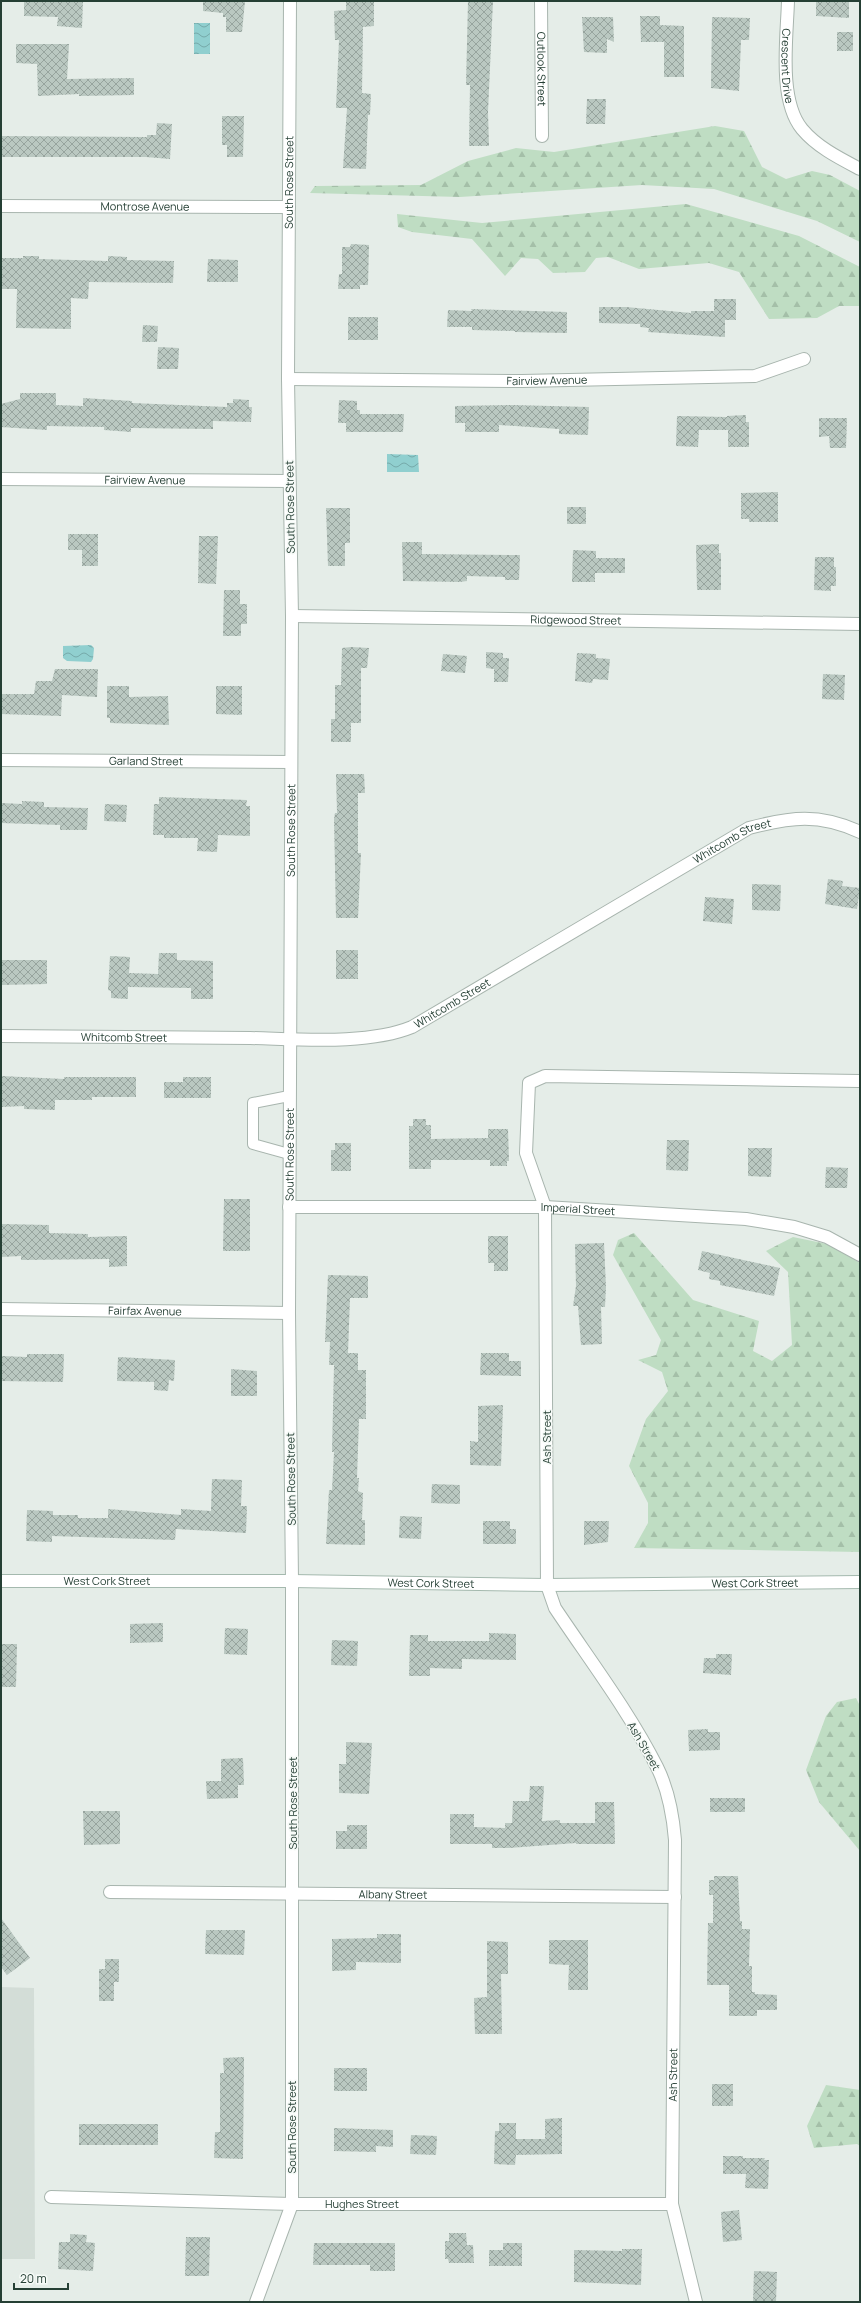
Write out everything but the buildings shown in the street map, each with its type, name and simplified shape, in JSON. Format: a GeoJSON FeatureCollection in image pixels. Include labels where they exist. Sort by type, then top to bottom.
{"type":"FeatureCollection","features":[{"type":"Feature","properties":{"kind":"street","name":"South Rose Street"},"geometry":{"type":"LineString","coordinates":[[256,2302],[292,2204],[292,1581],[288,1313],[292,616],[288,379],[290,1]]}},
{"type":"Feature","properties":{"kind":"street","name":"Outlook Street"},"geometry":{"type":"LineString","coordinates":[[541,1],[542,136]]}},
{"type":"Feature","properties":{"kind":"street","name":"Crescent Drive"},"geometry":{"type":"LineString","coordinates":[[788,1],[787,79],[793,114],[802,129],[818,144],[860,169]]}},
{"type":"Feature","properties":{"kind":"street","name":"Montrose Avenue"},"geometry":{"type":"LineString","coordinates":[[1,206],[288,207]]}},
{"type":"Feature","properties":{"kind":"street","name":"Fairview Avenue"},"geometry":{"type":"LineString","coordinates":[[288,379],[522,381],[755,376],[804,359]]}},
{"type":"Feature","properties":{"kind":"street","name":"Fairview Avenue"},"geometry":{"type":"LineString","coordinates":[[1,479],[289,481]]}},
{"type":"Feature","properties":{"kind":"street","name":"Ridgewood Street"},"geometry":{"type":"LineString","coordinates":[[292,616],[860,624]]}},
{"type":"Feature","properties":{"kind":"street","name":"Garland Street"},"geometry":{"type":"LineString","coordinates":[[1,760],[291,762]]}},
{"type":"Feature","properties":{"kind":"street","name":"Whitcomb Street"},"geometry":{"type":"LineString","coordinates":[[1,1036],[290,1039],[378,1038],[395,1034],[412,1027],[749,828],[784,818],[815,818],[860,832]]}},
{"type":"Feature","properties":{"kind":"street","name":"Ash Street"},"geometry":{"type":"LineString","coordinates":[[696,2302],[672,2204],[676,1840],[673,1819],[658,1768],[638,1733],[555,1608],[548,1585],[545,1207],[526,1153],[529,1083],[545,1076],[859,1081]]}},
{"type":"Feature","properties":{"kind":"street","name":"Imperial Street"},"geometry":{"type":"LineString","coordinates":[[289,1207],[545,1207],[746,1218],[794,1227],[827,1237],[860,1255]]}},
{"type":"Feature","properties":{"kind":"street","name":"Fairfax Avenue"},"geometry":{"type":"LineString","coordinates":[[1,1309],[288,1313]]}},
{"type":"Feature","properties":{"kind":"street","name":"West Cork Street"},"geometry":{"type":"LineString","coordinates":[[1,1581],[292,1581],[548,1585],[860,1582]]}},
{"type":"Feature","properties":{"kind":"street","name":"Albany Street"},"geometry":{"type":"LineString","coordinates":[[110,1892],[675,1897]]}},
{"type":"Feature","properties":{"kind":"street","name":"Hughes Street"},"geometry":{"type":"LineString","coordinates":[[51,2196],[292,2204],[672,2204]]}},
{"type":"Feature","properties":{"kind":"lane"},"geometry":{"type":"LineString","coordinates":[[289,1096],[252,1104],[253,1144],[289,1154]]}},
{"type":"Feature","properties":{"kind":"shaded area"},"geometry":{"type":"Polygon","coordinates":[[[1,1987],[34,1988],[35,2259],[1,2259],[1,1987]]]}},
{"type":"Feature","properties":{"kind":"green space"},"geometry":{"type":"Polygon","coordinates":[[[715,126],[744,131],[762,167],[786,179],[812,171],[830,175],[860,191],[860,242],[817,221],[714,189],[642,185],[460,197],[310,193],[315,186],[421,185],[468,161],[516,148],[554,152],[715,126]]]}},
{"type":"Feature","properties":{"kind":"green space"},"geometry":{"type":"Polygon","coordinates":[[[686,204],[799,236],[860,267],[860,306],[839,306],[817,318],[769,319],[739,272],[709,263],[639,269],[608,257],[596,258],[585,272],[553,273],[538,259],[521,258],[505,276],[472,239],[412,232],[398,227],[397,214],[482,223],[686,204]]]}},
{"type":"Feature","properties":{"kind":"green space"},"geometry":{"type":"Polygon","coordinates":[[[634,1233],[693,1300],[759,1321],[753,1351],[772,1361],[792,1345],[788,1272],[766,1251],[793,1237],[827,1244],[860,1263],[860,1552],[634,1548],[648,1523],[648,1503],[629,1466],[646,1419],[668,1391],[662,1372],[638,1360],[656,1355],[661,1340],[613,1255],[618,1240],[634,1233]]]}},
{"type":"Feature","properties":{"kind":"green space"},"geometry":{"type":"Polygon","coordinates":[[[856,1698],[860,1706],[860,1851],[819,1802],[806,1770],[826,1716],[837,1702],[856,1698]]]}},
{"type":"Feature","properties":{"kind":"green space"},"geometry":{"type":"Polygon","coordinates":[[[826,2085],[860,2090],[860,2146],[857,2144],[814,2148],[807,2126],[826,2085]]]}},
{"type":"Feature","properties":{"kind":"water"},"geometry":{"type":"Polygon","coordinates":[[[194,23],[210,23],[210,54],[194,54],[194,23]]]}},
{"type":"Feature","properties":{"kind":"water"},"geometry":{"type":"Polygon","coordinates":[[[387,454],[418,455],[419,472],[387,472],[387,454]]]}},
{"type":"Feature","properties":{"kind":"water"},"geometry":{"type":"Polygon","coordinates":[[[91,645],[94,648],[93,659],[91,662],[67,661],[63,658],[63,646],[91,645]]]}}]}
